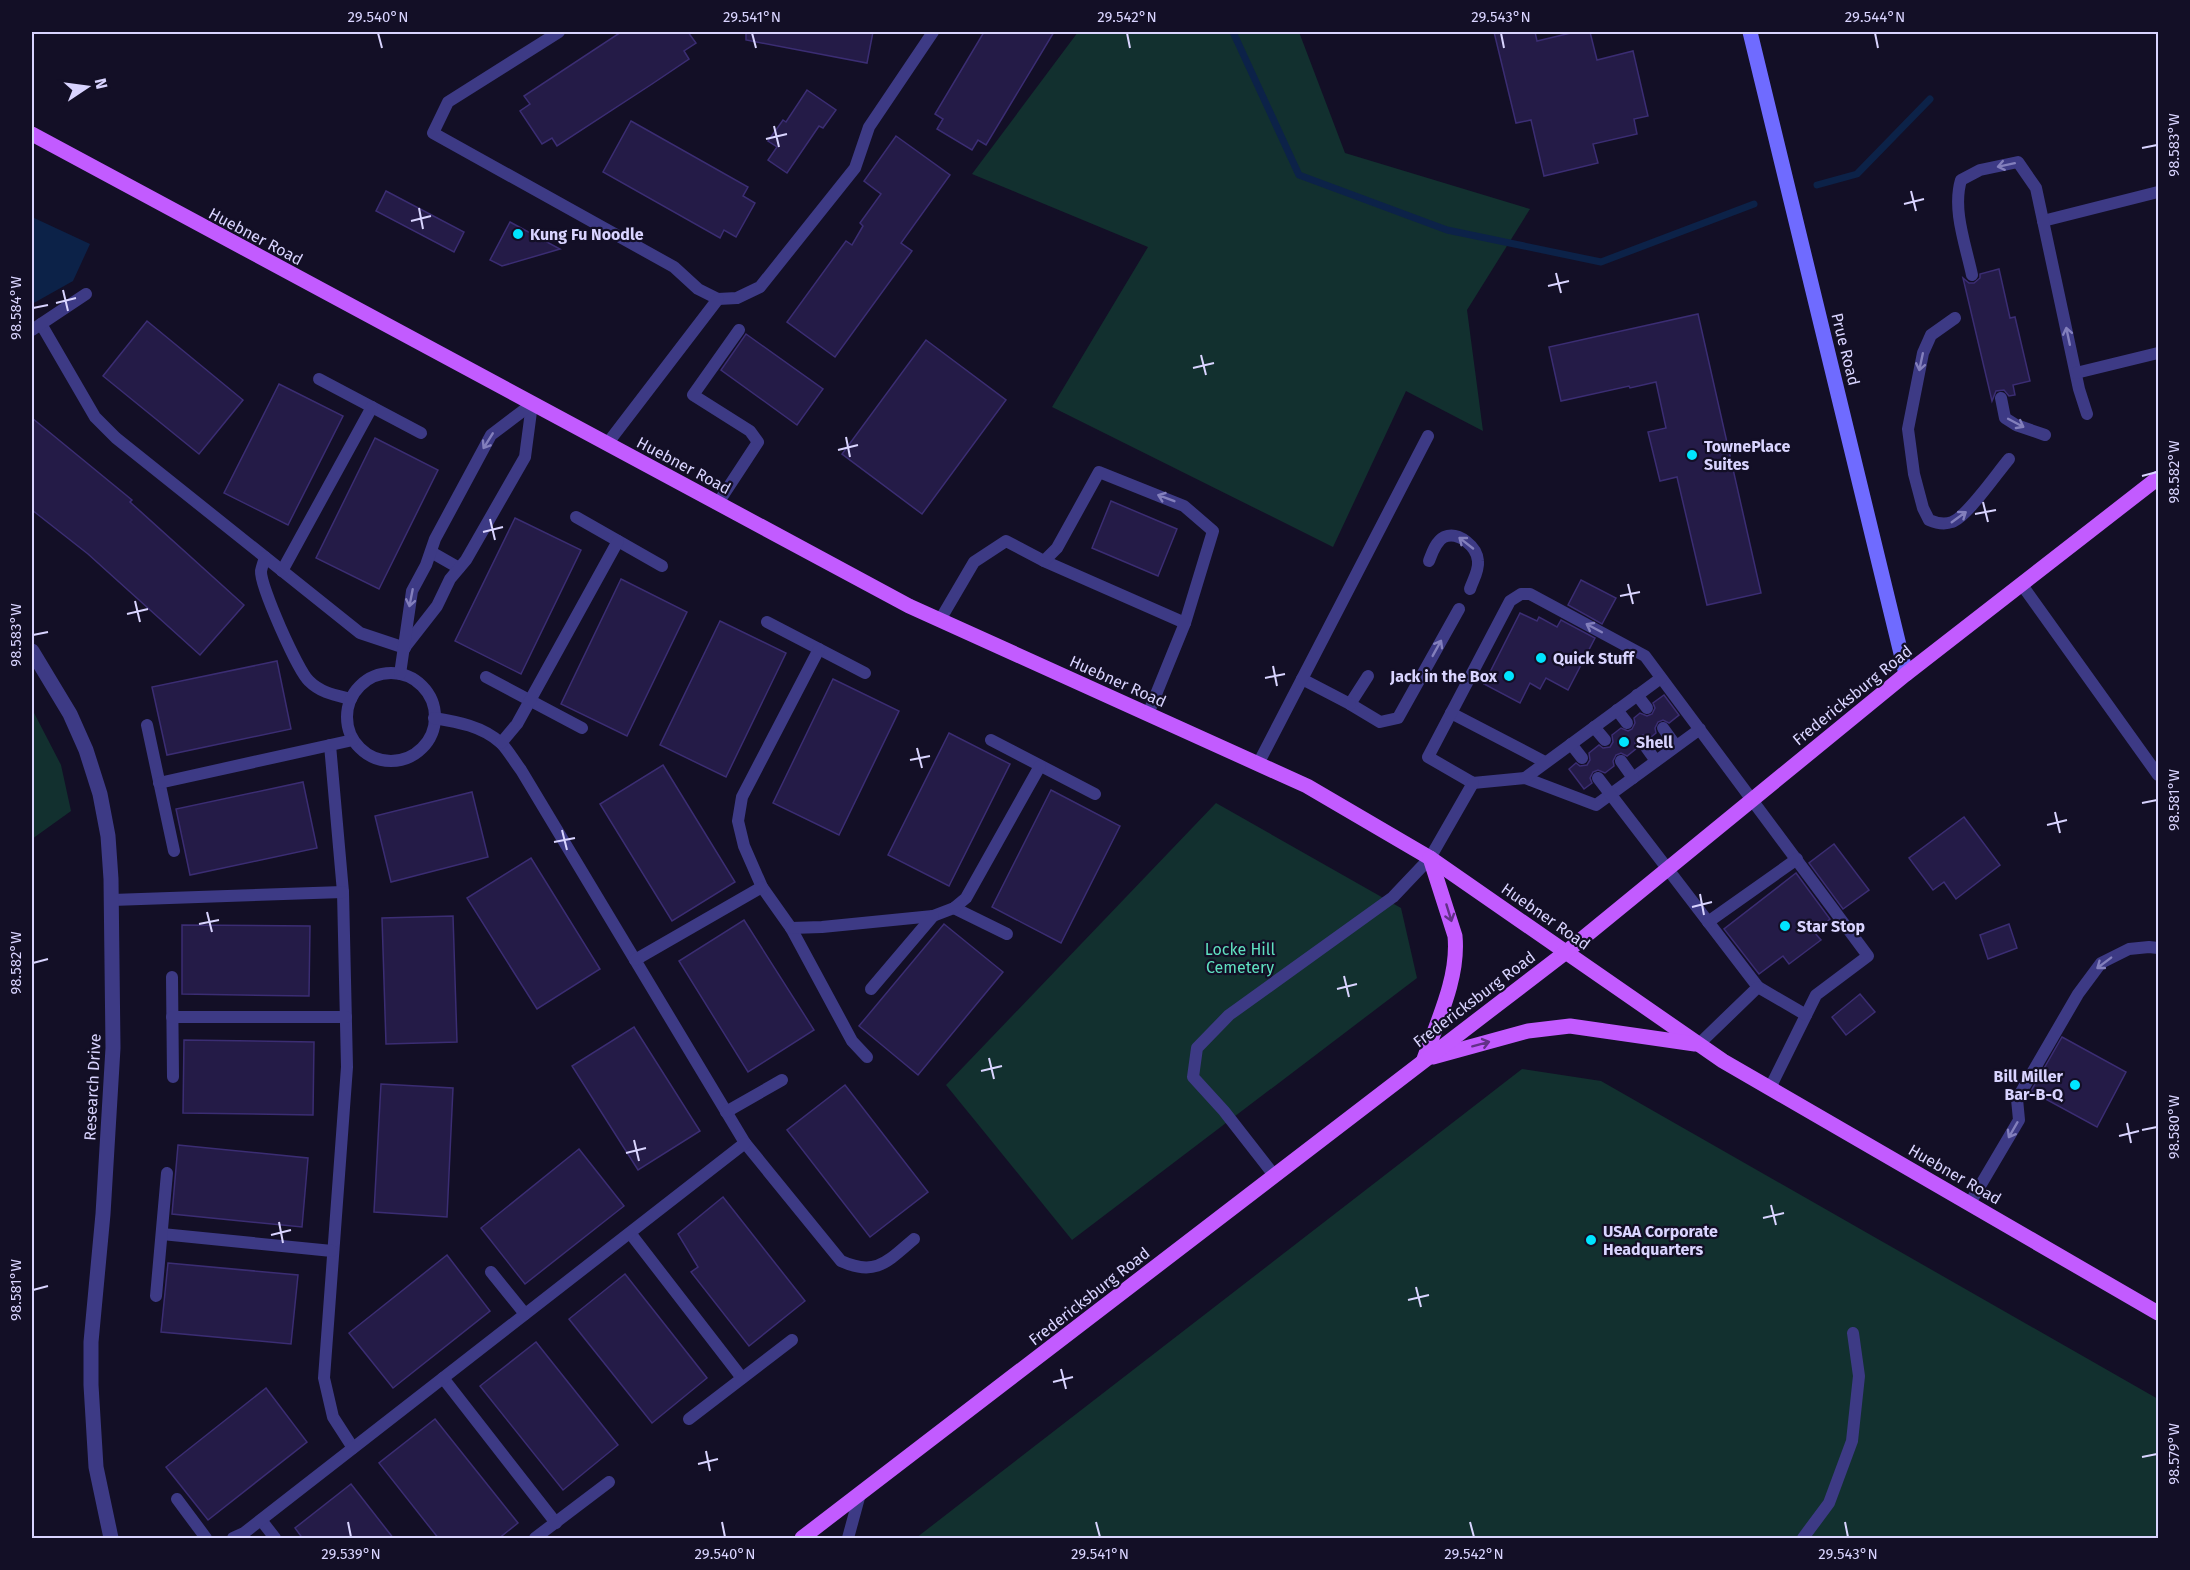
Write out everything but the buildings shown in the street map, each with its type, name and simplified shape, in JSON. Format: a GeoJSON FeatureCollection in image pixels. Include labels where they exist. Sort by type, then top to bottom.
{"type":"FeatureCollection","features":[{"type":"Feature","properties":{"kind":"main road","name":"Huebner Road"},"geometry":{"type":"LineString","coordinates":[[32,134],[909,606],[1307,786],[1430,858],[1698,1045],[2158,1313]]}},
{"type":"Feature","properties":{"kind":"main road","name":"Fredericksburg Road"},"geometry":{"type":"LineString","coordinates":[[802,1539],[1566,952],[1667,867],[1906,674],[2158,478]]}},
{"type":"Feature","properties":{"kind":"main road"},"geometry":{"type":"LineString","coordinates":[[1424,1059],[1441,1013],[1455,964],[1456,947],[1455,936],[1430,858]]}},
{"type":"Feature","properties":{"kind":"main road"},"geometry":{"type":"LineString","coordinates":[[1424,1059],[1528,1032],[1570,1026],[1698,1045]]}},
{"type":"Feature","properties":{"kind":"street","name":"Prue Road"},"geometry":{"type":"LineString","coordinates":[[1750,32],[1906,674]]}},
{"type":"Feature","properties":{"kind":"street","name":"Research Drive"},"geometry":{"type":"LineString","coordinates":[[32,651],[70,714],[100,794],[108,836],[112,900],[113,1048],[91,1384],[96,1467],[111,1539]]}},
{"type":"Feature","properties":{"kind":"lane"},"geometry":{"type":"LineString","coordinates":[[559,32],[448,102],[433,134],[674,267],[698,290],[718,299],[737,298],[760,287],[855,168],[869,127],[933,32]]}},
{"type":"Feature","properties":{"kind":"lane"},"geometry":{"type":"LineString","coordinates":[[1972,275],[1957,206],[1957,192],[1961,180],[1980,170],[2018,162],[2036,188],[2087,414]]}},
{"type":"Feature","properties":{"kind":"lane"},"geometry":{"type":"LineString","coordinates":[[2043,221],[2158,192]]}},
{"type":"Feature","properties":{"kind":"lane"},"geometry":{"type":"LineString","coordinates":[[86,294],[36,327],[94,417],[116,438],[360,633],[405,648]]}},
{"type":"Feature","properties":{"kind":"lane"},"geometry":{"type":"LineString","coordinates":[[608,444],[718,299]]}},
{"type":"Feature","properties":{"kind":"lane"},"geometry":{"type":"LineString","coordinates":[[1955,318],[1931,335],[1923,353],[1908,429],[1914,474],[1923,508],[1929,520],[1938,524],[1952,523],[1963,516],[2009,459]]}},
{"type":"Feature","properties":{"kind":"lane"},"geometry":{"type":"LineString","coordinates":[[718,503],[758,442],[750,431],[693,395],[740,330]]}},
{"type":"Feature","properties":{"kind":"lane"},"geometry":{"type":"LineString","coordinates":[[2076,373],[2158,352]]}},
{"type":"Feature","properties":{"kind":"lane"},"geometry":{"type":"LineString","coordinates":[[319,379],[421,433]]}},
{"type":"Feature","properties":{"kind":"lane"},"geometry":{"type":"LineString","coordinates":[[2001,398],[2005,418],[2016,425],[2045,435]]}},
{"type":"Feature","properties":{"kind":"lane"},"geometry":{"type":"LineString","coordinates":[[400,674],[412,591],[435,539],[491,435],[532,404]]}},
{"type":"Feature","properties":{"kind":"lane"},"geometry":{"type":"LineString","coordinates":[[405,648],[437,606],[450,579],[466,560],[525,457],[532,404]]}},
{"type":"Feature","properties":{"kind":"lane"},"geometry":{"type":"LineString","coordinates":[[282,571],[372,407]]}},
{"type":"Feature","properties":{"kind":"lane"},"geometry":{"type":"LineString","coordinates":[[1258,764],[1428,436]]}},
{"type":"Feature","properties":{"kind":"lane"},"geometry":{"type":"LineString","coordinates":[[1044,561],[1057,548],[1099,472],[1184,506],[1213,531],[1185,623],[1148,714]]}},
{"type":"Feature","properties":{"kind":"lane"},"geometry":{"type":"LineString","coordinates":[[576,517],[663,566]]}},
{"type":"Feature","properties":{"kind":"lane"},"geometry":{"type":"LineString","coordinates":[[1429,561],[1435,546],[1444,537],[1458,536],[1474,549],[1478,559],[1478,568],[1470,589]]}},
{"type":"Feature","properties":{"kind":"lane"},"geometry":{"type":"LineString","coordinates":[[501,743],[518,724],[618,541]]}},
{"type":"Feature","properties":{"kind":"lane"},"geometry":{"type":"LineString","coordinates":[[940,620],[974,562],[1006,541],[1044,561],[1185,623]]}},
{"type":"Feature","properties":{"kind":"lane"},"geometry":{"type":"LineString","coordinates":[[431,552],[459,568]]}},
{"type":"Feature","properties":{"kind":"lane"},"geometry":{"type":"LineString","coordinates":[[265,557],[261,571],[272,611],[306,679],[321,692],[351,699]]}},
{"type":"Feature","properties":{"kind":"lane"},"geometry":{"type":"LineString","coordinates":[[2022,585],[2158,775]]}},
{"type":"Feature","properties":{"kind":"lane"},"geometry":{"type":"LineString","coordinates":[[1700,729],[1596,805],[1525,778],[1473,783],[1428,757],[1510,601],[1521,594],[1530,594],[1645,656],[1753,799],[1868,956],[1816,995],[1770,1088]]}},
{"type":"Feature","properties":{"kind":"lane"},"geometry":{"type":"LineString","coordinates":[[1302,679],[1380,722],[1398,718],[1459,609]]}},
{"type":"Feature","properties":{"kind":"lane"},"geometry":{"type":"LineString","coordinates":[[767,622],[865,673]]}},
{"type":"Feature","properties":{"kind":"lane"},"geometry":{"type":"LineString","coordinates":[[819,649],[742,797],[738,821],[744,846],[762,887],[791,928],[852,1041],[867,1057]]}},
{"type":"Feature","properties":{"kind":"lane"},"geometry":{"type":"LineString","coordinates":[[388,673],[400,674],[411,678],[428,695],[434,718],[433,730],[428,741],[420,750],[399,760],[375,759],[365,753],[354,740],[347,723],[347,711],[357,689],[366,681],[388,673]]}},
{"type":"Feature","properties":{"kind":"lane"},"geometry":{"type":"LineString","coordinates":[[1350,704],[1368,676]]}},
{"type":"Feature","properties":{"kind":"lane"},"geometry":{"type":"LineString","coordinates":[[486,677],[582,728]]}},
{"type":"Feature","properties":{"kind":"lane"},"geometry":{"type":"LineString","coordinates":[[1525,778],[1661,678]]}},
{"type":"Feature","properties":{"kind":"lane"},"geometry":{"type":"LineString","coordinates":[[1637,695],[1647,708]]}},
{"type":"Feature","properties":{"kind":"lane"},"geometry":{"type":"LineString","coordinates":[[1617,710],[1627,723]]}},
{"type":"Feature","properties":{"kind":"lane"},"geometry":{"type":"LineString","coordinates":[[1451,713],[1545,762]]}},
{"type":"Feature","properties":{"kind":"lane"},"geometry":{"type":"LineString","coordinates":[[434,718],[471,725],[501,743],[521,770],[745,1143],[841,1261],[856,1269],[872,1269],[887,1262],[914,1239]]}},
{"type":"Feature","properties":{"kind":"lane"},"geometry":{"type":"LineString","coordinates":[[147,725],[174,851]]}},
{"type":"Feature","properties":{"kind":"lane"},"geometry":{"type":"LineString","coordinates":[[1594,727],[1605,740]]}},
{"type":"Feature","properties":{"kind":"lane"},"geometry":{"type":"LineString","coordinates":[[1663,728],[1676,746]]}},
{"type":"Feature","properties":{"kind":"lane"},"geometry":{"type":"LineString","coordinates":[[159,783],[354,740]]}},
{"type":"Feature","properties":{"kind":"lane"},"geometry":{"type":"LineString","coordinates":[[991,740],[1095,794]]}},
{"type":"Feature","properties":{"kind":"lane"},"geometry":{"type":"LineString","coordinates":[[1571,744],[1582,758]]}},
{"type":"Feature","properties":{"kind":"lane"},"geometry":{"type":"LineString","coordinates":[[1643,744],[1656,761]]}},
{"type":"Feature","properties":{"kind":"lane"},"geometry":{"type":"LineString","coordinates":[[330,745],[343,892],[347,1067],[324,1378],[333,1417],[353,1448]]}},
{"type":"Feature","properties":{"kind":"lane"},"geometry":{"type":"LineString","coordinates":[[1620,761],[1633,778]]}},
{"type":"Feature","properties":{"kind":"lane"},"geometry":{"type":"LineString","coordinates":[[791,928],[933,916],[954,908],[966,898],[1040,766]]}},
{"type":"Feature","properties":{"kind":"lane"},"geometry":{"type":"LineString","coordinates":[[1598,778],[1758,987],[1806,1015]]}},
{"type":"Feature","properties":{"kind":"lane"},"geometry":{"type":"LineString","coordinates":[[1274,1175],[1224,1111],[1193,1077],[1197,1048],[1229,1015],[1393,897],[1430,858],[1473,783]]}},
{"type":"Feature","properties":{"kind":"lane"},"geometry":{"type":"LineString","coordinates":[[1708,922],[1797,859]]}},
{"type":"Feature","properties":{"kind":"lane"},"geometry":{"type":"LineString","coordinates":[[635,960],[762,887]]}},
{"type":"Feature","properties":{"kind":"lane"},"geometry":{"type":"LineString","coordinates":[[112,900],[343,892]]}},
{"type":"Feature","properties":{"kind":"lane"},"geometry":{"type":"LineString","coordinates":[[954,908],[1007,934]]}},
{"type":"Feature","properties":{"kind":"lane"},"geometry":{"type":"LineString","coordinates":[[871,989],[933,916]]}},
{"type":"Feature","properties":{"kind":"lane"},"geometry":{"type":"LineString","coordinates":[[1970,1203],[2019,1120],[2017,1099],[2084,986],[2101,963],[2129,949],[2158,948]]}},
{"type":"Feature","properties":{"kind":"lane"},"geometry":{"type":"LineString","coordinates":[[172,977],[173,1077]]}},
{"type":"Feature","properties":{"kind":"lane"},"geometry":{"type":"LineString","coordinates":[[1698,1045],[1758,987]]}},
{"type":"Feature","properties":{"kind":"lane"},"geometry":{"type":"LineString","coordinates":[[172,1017],[346,1017]]}},
{"type":"Feature","properties":{"kind":"lane"},"geometry":{"type":"LineString","coordinates":[[726,1112],[782,1080]]}},
{"type":"Feature","properties":{"kind":"lane"},"geometry":{"type":"LineString","coordinates":[[232,1539],[261,1520],[745,1143]]}},
{"type":"Feature","properties":{"kind":"lane"},"geometry":{"type":"LineString","coordinates":[[156,1296],[166,1173]]}},
{"type":"Feature","properties":{"kind":"lane"},"geometry":{"type":"LineString","coordinates":[[630,1233],[742,1378]]}},
{"type":"Feature","properties":{"kind":"lane"},"geometry":{"type":"LineString","coordinates":[[162,1234],[332,1251]]}},
{"type":"Feature","properties":{"kind":"lane"},"geometry":{"type":"LineString","coordinates":[[491,1272],[525,1314]]}},
{"type":"Feature","properties":{"kind":"lane"},"geometry":{"type":"LineString","coordinates":[[1803,1539],[1829,1503],[1852,1441],[1859,1376],[1853,1333]]}},
{"type":"Feature","properties":{"kind":"lane"},"geometry":{"type":"LineString","coordinates":[[689,1419],[792,1340]]}},
{"type":"Feature","properties":{"kind":"lane"},"geometry":{"type":"LineString","coordinates":[[442,1378],[556,1523]]}},
{"type":"Feature","properties":{"kind":"lane"},"geometry":{"type":"LineString","coordinates":[[535,1539],[609,1482]]}},
{"type":"Feature","properties":{"kind":"lane"},"geometry":{"type":"LineString","coordinates":[[848,1539],[860,1494]]}},
{"type":"Feature","properties":{"kind":"lane"},"geometry":{"type":"LineString","coordinates":[[177,1499],[206,1539]]}},
{"type":"Feature","properties":{"kind":"lane"},"geometry":{"type":"LineString","coordinates":[[261,1520],[275,1539]]}},
{"type":"Feature","properties":{"kind":"green space"},"geometry":{"type":"Polygon","coordinates":[[[1078,32],[1299,32],[1345,153],[1530,209],[1467,310],[1483,431],[1406,391],[1333,547],[1052,407],[1148,247],[972,174],[1078,32]]]}},
{"type":"Feature","properties":{"kind":"green space"},"geometry":{"type":"Polygon","coordinates":[[[32,709],[61,765],[71,811],[32,839],[32,709]]]}},
{"type":"Feature","properties":{"kind":"green space","name":"Locke Hill Cemetery"},"geometry":{"type":"Polygon","coordinates":[[[1216,803],[1401,908],[1417,978],[1072,1240],[946,1085],[1216,803]]]}},
{"type":"Feature","properties":{"kind":"green space","name":"USAA Corporate Headquarters"},"geometry":{"type":"Polygon","coordinates":[[[1522,1069],[1601,1081],[2158,1399],[2158,1538],[916,1538],[1522,1069]]]}},
{"type":"Feature","properties":{"kind":"water"},"geometry":{"type":"Polygon","coordinates":[[[32,217],[90,244],[73,281],[32,304],[32,217]]]}},
{"type":"Feature","properties":{"kind":"waterway"},"geometry":{"type":"LineString","coordinates":[[1233,32],[1299,175],[1447,230],[1601,262],[1754,204]]}},
{"type":"Feature","properties":{"kind":"waterway"},"geometry":{"type":"LineString","coordinates":[[1817,185],[1857,174],[1930,99]]}},
{"type":"Feature","properties":{"kind":"place","name":"Kung Fu Noodle"},"geometry":{"type":"Point","coordinates":[518,234]}},
{"type":"Feature","properties":{"kind":"place","name":"TownePlace Suites"},"geometry":{"type":"Point","coordinates":[1692,455]}},
{"type":"Feature","properties":{"kind":"place","name":"Quick Stuff"},"geometry":{"type":"Point","coordinates":[1541,658]}},
{"type":"Feature","properties":{"kind":"place","name":"Jack in the Box"},"geometry":{"type":"Point","coordinates":[1509,676]}},
{"type":"Feature","properties":{"kind":"place","name":"Shell"},"geometry":{"type":"Point","coordinates":[1624,742]}},
{"type":"Feature","properties":{"kind":"place","name":"Star Stop"},"geometry":{"type":"Point","coordinates":[1785,926]}},
{"type":"Feature","properties":{"kind":"place","name":"Bill Miller Bar-B-Q"},"geometry":{"type":"Point","coordinates":[2075,1085]}},
{"type":"Feature","properties":{"kind":"place","name":"USAA Corporate Headquarters"},"geometry":{"type":"Point","coordinates":[1591,1240]}}]}
